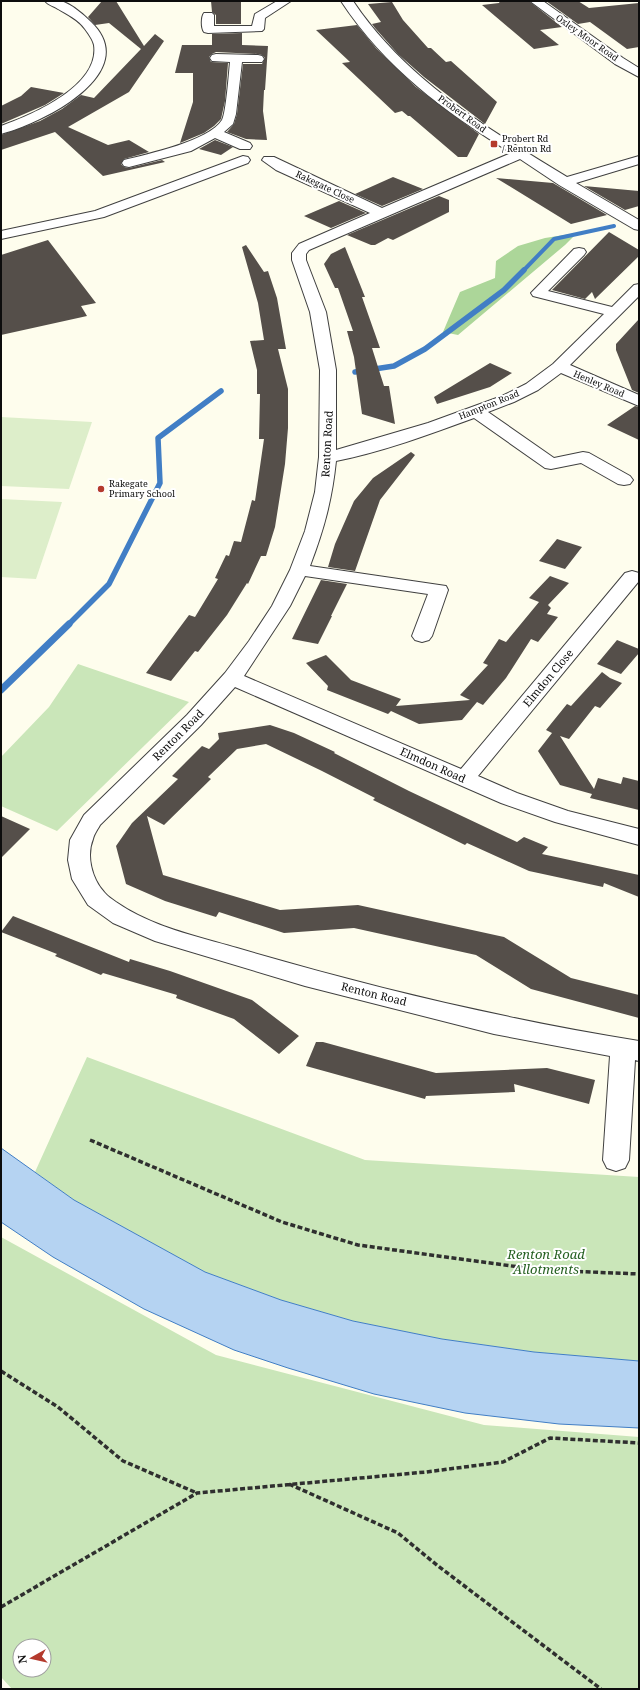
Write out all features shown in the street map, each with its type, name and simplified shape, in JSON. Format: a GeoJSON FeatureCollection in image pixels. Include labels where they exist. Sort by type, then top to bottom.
{"type":"FeatureCollection","features":[{"type":"Feature","properties":{"kind":"street"},"geometry":{"type":"LineString","coordinates":[[208,14],[208,30],[258,29],[259,16],[285,1]]}},
{"type":"Feature","properties":{"kind":"street","name":"Probert Road"},"geometry":{"type":"LineString","coordinates":[[346,1],[360,22],[378,42],[420,83],[460,114],[564,182],[639,226]]}},
{"type":"Feature","properties":{"kind":"street","name":"Oxley Moor Road"},"geometry":{"type":"LineString","coordinates":[[536,1],[619,61],[639,73]]}},
{"type":"Feature","properties":{"kind":"street"},"geometry":{"type":"LineString","coordinates":[[1,130],[37,116],[76,93],[88,80],[97,66],[100,53],[95,33],[59,2]]}},
{"type":"Feature","properties":{"kind":"street"},"geometry":{"type":"LineString","coordinates":[[216,58],[258,59]]}},
{"type":"Feature","properties":{"kind":"street"},"geometry":{"type":"LineString","coordinates":[[128,163],[186,148],[216,133],[228,121],[230,114],[237,58]]}},
{"type":"Feature","properties":{"kind":"street"},"geometry":{"type":"LineString","coordinates":[[619,61],[632,58]]}},
{"type":"Feature","properties":{"kind":"street"},"geometry":{"type":"LineString","coordinates":[[1,234],[99,214],[243,160],[236,153],[241,148],[251,145],[216,133]]}},
{"type":"Feature","properties":{"kind":"street","name":"Renton Road"},"geometry":{"type":"LineString","coordinates":[[520,154],[304,247],[298,255],[318,312],[328,370],[328,457],[324,492],[314,531],[299,570],[281,606],[256,646],[232,678],[194,720],[92,820],[81,840],[79,860],[83,879],[96,899],[121,917],[163,935],[305,977],[494,1024],[631,1050]]}},
{"type":"Feature","properties":{"kind":"street","name":"Rakegate Close"},"geometry":{"type":"LineString","coordinates":[[243,160],[256,162],[273,155],[281,167],[381,213]]}},
{"type":"Feature","properties":{"kind":"street"},"geometry":{"type":"LineString","coordinates":[[564,182],[639,160]]}},
{"type":"Feature","properties":{"kind":"street"},"geometry":{"type":"LineString","coordinates":[[579,252],[538,293],[615,312]]}},
{"type":"Feature","properties":{"kind":"street","name":"Hampton Road"},"geometry":{"type":"LineString","coordinates":[[328,457],[350,453],[434,427],[475,412],[532,387],[560,367],[639,288]]}},
{"type":"Feature","properties":{"kind":"street","name":"Henley Road"},"geometry":{"type":"LineString","coordinates":[[560,367],[577,373],[639,401]]}},
{"type":"Feature","properties":{"kind":"street"},"geometry":{"type":"LineString","coordinates":[[475,412],[551,464],[583,457],[624,480]]}},
{"type":"Feature","properties":{"kind":"street"},"geometry":{"type":"LineString","coordinates":[[299,570],[439,590],[422,636]]}},
{"type":"Feature","properties":{"kind":"street","name":"Elmdon Close"},"geometry":{"type":"LineString","coordinates":[[464,779],[632,577]]}},
{"type":"Feature","properties":{"kind":"street","name":"Elmdon Road"},"geometry":{"type":"LineString","coordinates":[[232,678],[509,798],[563,817],[639,837]]}},
{"type":"Feature","properties":{"kind":"street"},"geometry":{"type":"LineString","coordinates":[[616,1160],[631,1050]]}},
{"type":"Feature","properties":{"kind":"path"},"geometry":{"type":"LineString","coordinates":[[90,1140],[282,1222],[358,1245],[541,1270],[639,1274]]}},
{"type":"Feature","properties":{"kind":"path"},"geometry":{"type":"LineString","coordinates":[[1,1371],[58,1407],[123,1461],[197,1493]]}},
{"type":"Feature","properties":{"kind":"path"},"geometry":{"type":"LineString","coordinates":[[1,1607],[197,1493],[426,1472],[503,1462],[550,1438],[639,1443]]}},
{"type":"Feature","properties":{"kind":"path"},"geometry":{"type":"LineString","coordinates":[[289,1484],[398,1533],[438,1566],[602,1689]]}},
{"type":"Feature","properties":{"kind":"green space"},"geometry":{"type":"Polygon","coordinates":[[[577,233],[565,245],[458,335],[443,332],[460,292],[495,278],[496,261],[518,246],[545,238],[577,233]]]}},
{"type":"Feature","properties":{"kind":"green space"},"geometry":{"type":"Polygon","coordinates":[[[1,417],[92,422],[69,489],[1,486],[1,417]]]}},
{"type":"Feature","properties":{"kind":"green space"},"geometry":{"type":"Polygon","coordinates":[[[1,499],[62,502],[36,579],[1,577],[1,499]]]}},
{"type":"Feature","properties":{"kind":"green space"},"geometry":{"type":"Polygon","coordinates":[[[78,664],[189,702],[57,831],[1,806],[1,757],[49,707],[78,664]]]}},
{"type":"Feature","properties":{"kind":"green space","name":"Renton Road Allotments"},"geometry":{"type":"Polygon","coordinates":[[[87,1057],[365,1160],[639,1177],[639,1361],[534,1352],[442,1339],[353,1321],[281,1300],[205,1272],[74,1200],[35,1172],[87,1057]]]}},
{"type":"Feature","properties":{"kind":"green space"},"geometry":{"type":"Polygon","coordinates":[[[1,1237],[216,1355],[484,1425],[639,1437],[639,1689],[12,1689],[1,1677],[1,1237]]]}},
{"type":"Feature","properties":{"kind":"water"},"geometry":{"type":"Polygon","coordinates":[[[1,1148],[74,1200],[205,1272],[281,1300],[353,1321],[442,1339],[534,1352],[639,1361],[639,1428],[559,1424],[465,1413],[374,1394],[234,1350],[144,1309],[53,1257],[1,1222],[1,1148]]]}},
{"type":"Feature","properties":{"kind":"building"},"geometry":{"type":"Polygon","coordinates":[[[102,1],[116,1],[144,46],[155,34],[164,41],[129,92],[68,127],[108,145],[129,140],[149,152],[124,159],[121,164],[124,167],[129,168],[162,160],[165,162],[103,176],[55,132],[1,150],[1,135],[40,121],[62,109],[81,95],[94,98],[141,49],[109,23],[95,25],[88,17],[102,1]]]}},
{"type":"Feature","properties":{"kind":"building"},"geometry":{"type":"Polygon","coordinates":[[[211,1],[241,1],[241,24],[216,24],[216,15],[212,12],[211,1]]]}},
{"type":"Feature","properties":{"kind":"building"},"geometry":{"type":"Polygon","coordinates":[[[500,1],[529,1],[562,27],[540,30],[559,45],[534,49],[482,5],[499,3],[500,1]]]}},
{"type":"Feature","properties":{"kind":"building"},"geometry":{"type":"Polygon","coordinates":[[[546,1],[578,1],[589,8],[639,3],[639,47],[627,49],[590,22],[578,24],[546,1]]]}},
{"type":"Feature","properties":{"kind":"building"},"geometry":{"type":"Polygon","coordinates":[[[392,2],[403,20],[428,48],[431,48],[446,62],[451,61],[497,102],[485,124],[424,77],[398,54],[375,28],[372,24],[381,22],[368,4],[392,2]]]}},
{"type":"Feature","properties":{"kind":"building"},"geometry":{"type":"Polygon","coordinates":[[[357,25],[376,48],[416,87],[479,134],[467,157],[458,157],[410,116],[402,111],[395,113],[342,63],[350,62],[316,30],[357,25]]]}},
{"type":"Feature","properties":{"kind":"building"},"geometry":{"type":"Polygon","coordinates":[[[242,33],[242,45],[268,46],[263,111],[267,140],[246,139],[227,132],[234,124],[237,114],[243,64],[262,64],[265,58],[258,54],[216,52],[209,57],[211,62],[228,63],[225,101],[221,119],[204,133],[180,143],[193,102],[193,73],[175,73],[182,45],[212,45],[212,34],[242,33]]]}},
{"type":"Feature","properties":{"kind":"building"},"geometry":{"type":"Polygon","coordinates":[[[31,87],[64,93],[45,105],[1,124],[1,106],[21,96],[31,87]]]}},
{"type":"Feature","properties":{"kind":"building"},"geometry":{"type":"Polygon","coordinates":[[[215,140],[233,147],[221,155],[199,149],[215,140]]]}},
{"type":"Feature","properties":{"kind":"building"},"geometry":{"type":"Polygon","coordinates":[[[393,177],[423,189],[382,206],[355,194],[393,177]]]}},
{"type":"Feature","properties":{"kind":"building"},"geometry":{"type":"Polygon","coordinates":[[[496,178],[553,183],[607,215],[571,224],[496,178]]]}},
{"type":"Feature","properties":{"kind":"building"},"geometry":{"type":"Polygon","coordinates":[[[584,186],[639,191],[639,206],[625,210],[584,186]]]}},
{"type":"Feature","properties":{"kind":"building"},"geometry":{"type":"Polygon","coordinates":[[[439,196],[449,200],[449,212],[393,240],[388,238],[375,245],[371,245],[347,235],[439,196]]]}},
{"type":"Feature","properties":{"kind":"building"},"geometry":{"type":"Polygon","coordinates":[[[339,201],[366,213],[331,228],[304,216],[339,201]]]}},
{"type":"Feature","properties":{"kind":"building"},"geometry":{"type":"Polygon","coordinates":[[[609,232],[639,250],[639,256],[595,299],[592,292],[585,299],[552,290],[609,232]]]}},
{"type":"Feature","properties":{"kind":"building"},"geometry":{"type":"Polygon","coordinates":[[[48,240],[96,303],[81,306],[87,316],[1,335],[1,255],[48,240]]]}},
{"type":"Feature","properties":{"kind":"building"},"geometry":{"type":"Polygon","coordinates":[[[246,245],[264,272],[268,271],[277,298],[286,349],[278,349],[288,389],[288,428],[285,464],[275,527],[266,556],[261,556],[248,584],[247,583],[227,615],[198,652],[195,651],[171,681],[146,673],[189,615],[195,617],[218,579],[215,578],[226,555],[229,556],[234,541],[241,542],[252,500],[255,501],[264,439],[259,439],[260,394],[257,394],[257,370],[250,341],[264,340],[258,303],[242,247],[246,245]]]}},
{"type":"Feature","properties":{"kind":"building"},"geometry":{"type":"Polygon","coordinates":[[[345,247],[365,297],[362,297],[380,348],[372,348],[384,386],[389,386],[395,424],[362,414],[354,357],[347,331],[353,331],[338,288],[335,288],[324,264],[331,254],[345,247]]]}},
{"type":"Feature","properties":{"kind":"building"},"geometry":{"type":"Polygon","coordinates":[[[639,319],[639,393],[632,390],[616,350],[616,344],[639,319]]]}},
{"type":"Feature","properties":{"kind":"building"},"geometry":{"type":"Polygon","coordinates":[[[490,363],[512,373],[490,387],[437,404],[434,397],[490,363]]]}},
{"type":"Feature","properties":{"kind":"building"},"geometry":{"type":"Polygon","coordinates":[[[635,406],[639,407],[639,440],[607,425],[635,406]]]}},
{"type":"Feature","properties":{"kind":"building"},"geometry":{"type":"Polygon","coordinates":[[[411,452],[415,455],[380,500],[355,571],[328,567],[335,544],[354,501],[373,478],[411,452]]]}},
{"type":"Feature","properties":{"kind":"building"},"geometry":{"type":"Polygon","coordinates":[[[557,539],[582,547],[565,569],[539,561],[557,539]]]}},
{"type":"Feature","properties":{"kind":"building"},"geometry":{"type":"Polygon","coordinates":[[[550,576],[569,583],[548,605],[551,608],[547,614],[558,617],[538,642],[531,639],[506,678],[483,705],[477,702],[462,720],[419,724],[391,711],[388,714],[327,690],[328,686],[306,663],[326,655],[351,680],[401,699],[396,706],[470,700],[460,695],[488,665],[483,663],[499,639],[506,642],[539,602],[529,598],[550,576]]]}},
{"type":"Feature","properties":{"kind":"building"},"geometry":{"type":"Polygon","coordinates":[[[321,580],[347,584],[318,644],[292,639],[321,580]]]}},
{"type":"Feature","properties":{"kind":"building"},"geometry":{"type":"Polygon","coordinates":[[[617,640],[639,649],[639,653],[621,674],[597,664],[617,640]]]}},
{"type":"Feature","properties":{"kind":"building"},"geometry":{"type":"Polygon","coordinates":[[[602,672],[610,678],[622,683],[600,708],[595,706],[569,739],[560,736],[594,789],[598,778],[621,784],[623,777],[639,781],[639,810],[590,798],[592,794],[560,785],[538,751],[552,733],[546,730],[567,704],[571,706],[602,672]]]}},
{"type":"Feature","properties":{"kind":"building"},"geometry":{"type":"Polygon","coordinates":[[[270,725],[294,733],[335,752],[334,753],[409,791],[517,842],[524,837],[548,847],[542,854],[639,875],[639,897],[604,883],[603,887],[529,871],[467,843],[465,845],[373,800],[375,798],[266,744],[237,749],[208,777],[211,779],[164,825],[147,816],[163,875],[280,910],[358,905],[504,937],[571,978],[639,995],[639,1018],[531,989],[476,955],[354,928],[284,933],[219,912],[216,917],[165,901],[126,884],[116,846],[132,823],[178,779],[172,776],[202,746],[209,749],[219,739],[218,733],[270,725]]]}},
{"type":"Feature","properties":{"kind":"building"},"geometry":{"type":"Polygon","coordinates":[[[1,816],[30,829],[1,858],[1,816]]]}},
{"type":"Feature","properties":{"kind":"building"},"geometry":{"type":"Polygon","coordinates":[[[13,916],[129,962],[130,959],[170,971],[252,1000],[299,1036],[279,1054],[234,1019],[176,998],[177,995],[103,973],[101,975],[55,956],[57,954],[1,932],[13,916]]]}},
{"type":"Feature","properties":{"kind":"building"},"geometry":{"type":"Polygon","coordinates":[[[316,1042],[323,1042],[436,1073],[547,1068],[595,1080],[589,1104],[514,1084],[515,1092],[426,1096],[425,1099],[306,1066],[316,1042]]]}},
{"type":"Feature","properties":{"kind":"waterway"},"geometry":{"type":"LineString","coordinates":[[523,271],[554,239],[614,226]]}},
{"type":"Feature","properties":{"kind":"waterway"},"geometry":{"type":"LineString","coordinates":[[355,372],[394,366],[425,349],[504,290],[523,271]]}},
{"type":"Feature","properties":{"kind":"waterway"},"geometry":{"type":"LineString","coordinates":[[69,624],[109,584],[160,483],[158,438],[221,391]]}},
{"type":"Feature","properties":{"kind":"waterway"},"geometry":{"type":"LineString","coordinates":[[1,690],[69,624]]}},
{"type":"Feature","properties":{"kind":"place","name":"Probert Rd / Renton Rd"},"geometry":{"type":"Point","coordinates":[494,144]}},
{"type":"Feature","properties":{"kind":"place","name":"Rakegate Primary School"},"geometry":{"type":"Point","coordinates":[101,489]}}]}
